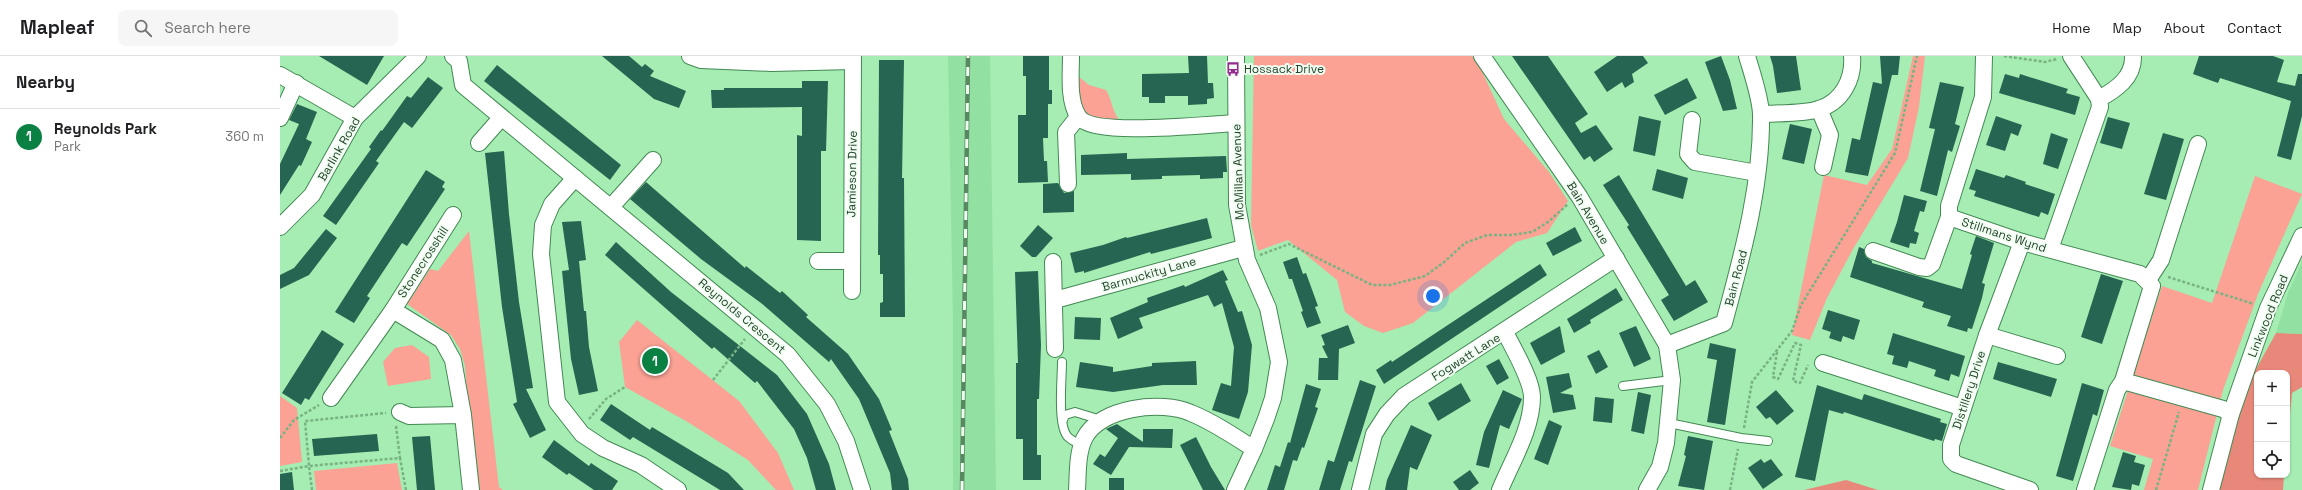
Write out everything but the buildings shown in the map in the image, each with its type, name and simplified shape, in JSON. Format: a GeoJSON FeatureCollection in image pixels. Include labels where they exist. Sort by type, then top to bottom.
{"type":"FeatureCollection","features":[{"type":"Feature","properties":{"kind":"street","name":"Barlink Road"},"geometry":{"type":"LineString","coordinates":[[280,228],[312,195],[355,118],[418,56]]}},
{"type":"Feature","properties":{"kind":"street","name":"Reynolds Crescent"},"geometry":{"type":"LineString","coordinates":[[454,56],[459,61],[463,85],[501,118],[756,326],[788,355],[827,404],[846,441],[862,490]]}},
{"type":"Feature","properties":{"kind":"street"},"geometry":{"type":"LineString","coordinates":[[690,56],[701,60],[771,64],[853,59]]}},
{"type":"Feature","properties":{"kind":"street","name":"McMillan Avenue"},"geometry":{"type":"LineString","coordinates":[[1234,490],[1254,449],[1272,398],[1279,362],[1268,308],[1245,254],[1237,205],[1236,56]]}},
{"type":"Feature","properties":{"kind":"street","name":"Bain Avenue"},"geometry":{"type":"LineString","coordinates":[[1482,56],[1579,196],[1667,345],[1672,380],[1669,423],[1660,467],[1647,490]]}},
{"type":"Feature","properties":{"kind":"street","name":"Bain Road"},"geometry":{"type":"LineString","coordinates":[[1667,345],[1724,322],[1743,252],[1757,173],[1761,114],[1747,56]]}},
{"type":"Feature","properties":{"kind":"street"},"geometry":{"type":"LineString","coordinates":[[1761,114],[1819,109],[1842,94],[1850,80],[1852,56]]}},
{"type":"Feature","properties":{"kind":"street","name":"Stillmans Wynd"},"geometry":{"type":"LineString","coordinates":[[1984,56],[1983,97],[1949,206],[1949,217],[2022,242],[2140,274],[2155,282]]}},
{"type":"Feature","properties":{"kind":"street"},"geometry":{"type":"LineString","coordinates":[[2050,249],[2100,107],[2099,99],[2071,56]]}},
{"type":"Feature","properties":{"kind":"street"},"geometry":{"type":"LineString","coordinates":[[2099,99],[2124,83],[2133,60],[2133,56]]}},
{"type":"Feature","properties":{"kind":"street","name":"Jamieson Drive"},"geometry":{"type":"LineString","coordinates":[[852,291],[853,59]]}},
{"type":"Feature","properties":{"kind":"street"},"geometry":{"type":"LineString","coordinates":[[1071,60],[1073,102],[1078,117],[1085,123],[1093,126],[1134,129],[1236,123]]}},
{"type":"Feature","properties":{"kind":"street"},"geometry":{"type":"LineString","coordinates":[[280,75],[355,118]]}},
{"type":"Feature","properties":{"kind":"street"},"geometry":{"type":"LineString","coordinates":[[280,118],[296,83]]}},
{"type":"Feature","properties":{"kind":"street"},"geometry":{"type":"LineString","coordinates":[[1819,109],[1830,134],[1823,167]]}},
{"type":"Feature","properties":{"kind":"street"},"geometry":{"type":"LineString","coordinates":[[1068,184],[1066,132],[1078,117]]}},
{"type":"Feature","properties":{"kind":"street"},"geometry":{"type":"LineString","coordinates":[[479,143],[501,118]]}},
{"type":"Feature","properties":{"kind":"street"},"geometry":{"type":"LineString","coordinates":[[1692,120],[1688,154],[1695,162],[1757,173]]}},
{"type":"Feature","properties":{"kind":"street"},"geometry":{"type":"LineString","coordinates":[[2085,490],[2117,390],[2123,381],[2198,144]]}},
{"type":"Feature","properties":{"kind":"street"},"geometry":{"type":"LineString","coordinates":[[611,207],[653,160]]}},
{"type":"Feature","properties":{"kind":"street"},"geometry":{"type":"LineString","coordinates":[[575,178],[552,204],[543,225],[541,254],[558,402],[580,433],[603,448],[641,465],[678,490]]}},
{"type":"Feature","properties":{"kind":"street","name":"Stonecrosshill"},"geometry":{"type":"LineString","coordinates":[[331,398],[393,310],[453,215]]}},
{"type":"Feature","properties":{"kind":"street"},"geometry":{"type":"LineString","coordinates":[[1873,251],[1919,267],[1927,268],[1932,264],[1949,217]]}},
{"type":"Feature","properties":{"kind":"street","name":"Linkwood Road"},"geometry":{"type":"LineString","coordinates":[[2210,490],[2231,414],[2268,308],[2302,236]]}},
{"type":"Feature","properties":{"kind":"street","name":"Distillery Drive"},"geometry":{"type":"LineString","coordinates":[[2022,242],[1987,335],[1963,408],[1951,445],[1951,459],[1956,464],[2030,490]]}},
{"type":"Feature","properties":{"kind":"street","name":"Barmuckity Lane"},"geometry":{"type":"LineString","coordinates":[[1055,300],[1245,254]]}},
{"type":"Feature","properties":{"kind":"street","name":"Fogwatt Lane"},"geometry":{"type":"LineString","coordinates":[[1360,490],[1374,434],[1387,414],[1404,396],[1505,332],[1616,258]]}},
{"type":"Feature","properties":{"kind":"street"},"geometry":{"type":"LineString","coordinates":[[818,261],[851,261]]}},
{"type":"Feature","properties":{"kind":"street"},"geometry":{"type":"LineString","coordinates":[[1053,262],[1058,356]]}},
{"type":"Feature","properties":{"kind":"street","name":"Stonecrosshill"},"geometry":{"type":"LineString","coordinates":[[393,310],[442,340],[453,360],[463,415],[471,490]]}},
{"type":"Feature","properties":{"kind":"street"},"geometry":{"type":"LineString","coordinates":[[1500,490],[1529,420],[1532,396],[1522,364],[1505,332]]}},
{"type":"Feature","properties":{"kind":"street"},"geometry":{"type":"LineString","coordinates":[[1987,335],[2057,356]]}},
{"type":"Feature","properties":{"kind":"street"},"geometry":{"type":"LineString","coordinates":[[1816,363],[1963,408]]}},
{"type":"Feature","properties":{"kind":"street"},"geometry":{"type":"LineString","coordinates":[[2123,381],[2223,409],[2231,414]]}},
{"type":"Feature","properties":{"kind":"street"},"geometry":{"type":"LineString","coordinates":[[1077,490],[1082,445],[1088,433],[1101,420],[1115,413],[1135,409],[1168,407],[1190,412],[1254,449]]}},
{"type":"Feature","properties":{"kind":"street"},"geometry":{"type":"LineString","coordinates":[[400,412],[409,416],[463,415]]}},
{"type":"Feature","properties":{"kind":"lane"},"geometry":{"type":"LineString","coordinates":[[1058,356],[1063,420],[1069,438],[1082,445]]}},
{"type":"Feature","properties":{"kind":"lane"},"geometry":{"type":"LineString","coordinates":[[1623,386],[1672,380]]}},
{"type":"Feature","properties":{"kind":"lane"},"geometry":{"type":"LineString","coordinates":[[1063,420],[1065,415],[1075,412],[1101,420]]}},
{"type":"Feature","properties":{"kind":"lane"},"geometry":{"type":"LineString","coordinates":[[1669,423],[1741,438],[1768,441]]}},
{"type":"Feature","properties":{"kind":"path"},"geometry":{"type":"LineString","coordinates":[[1730,490],[1752,382],[1792,331],[1801,304],[1895,153],[1904,122],[1917,56]]}},
{"type":"Feature","properties":{"kind":"path"},"geometry":{"type":"LineString","coordinates":[[2004,56],[2045,62],[2071,56]]}},
{"type":"Feature","properties":{"kind":"path"},"geometry":{"type":"LineString","coordinates":[[1245,254],[1289,244],[1372,285],[1390,285],[1425,276],[1443,263],[1465,243],[1487,235],[1511,235],[1532,232],[1548,222],[1579,196]]}},
{"type":"Feature","properties":{"kind":"path"},"geometry":{"type":"LineString","coordinates":[[2155,282],[2165,276],[2259,306]]}},
{"type":"Feature","properties":{"kind":"path"},"geometry":{"type":"LineString","coordinates":[[713,380],[756,326]]}},
{"type":"Feature","properties":{"kind":"path"},"geometry":{"type":"LineString","coordinates":[[1777,351],[1773,377],[1778,379],[1795,343],[1801,345],[1793,381],[1800,383],[1816,363]]}},
{"type":"Feature","properties":{"kind":"path"},"geometry":{"type":"LineString","coordinates":[[580,433],[606,399],[625,387]]}},
{"type":"Feature","properties":{"kind":"path"},"geometry":{"type":"LineString","coordinates":[[280,438],[294,420],[331,398]]}},
{"type":"Feature","properties":{"kind":"path"},"geometry":{"type":"LineString","coordinates":[[2156,490],[2184,398]]}},
{"type":"Feature","properties":{"kind":"path"},"geometry":{"type":"LineString","coordinates":[[312,490],[305,422],[400,412],[396,428],[406,490]]}},
{"type":"Feature","properties":{"kind":"path"},"geometry":{"type":"LineString","coordinates":[[280,471],[309,466],[400,458]]}},
{"type":"Feature","properties":{"kind":"shaded area"},"geometry":{"type":"Polygon","coordinates":[[[948,56],[990,56],[996,490],[953,490],[953,320],[948,56]]]}},
{"type":"Feature","properties":{"kind":"shaded area"},"geometry":{"type":"Polygon","coordinates":[[[1254,56],[1472,56],[1480,67],[1504,119],[1549,172],[1568,201],[1547,233],[1516,242],[1413,323],[1383,333],[1364,326],[1345,312],[1337,280],[1288,240],[1258,251],[1251,225],[1254,56]]]}},
{"type":"Feature","properties":{"kind":"shaded area"},"geometry":{"type":"Polygon","coordinates":[[[1913,56],[1925,56],[1919,107],[1908,158],[1853,249],[1827,298],[1810,340],[1792,335],[1824,175],[1867,185],[1892,149],[1913,56]]]}},
{"type":"Feature","properties":{"kind":"shaded area"},"geometry":{"type":"Polygon","coordinates":[[[1079,77],[1089,85],[1106,90],[1119,120],[1078,117],[1079,77]]]}},
{"type":"Feature","properties":{"kind":"shaded area"},"geometry":{"type":"Polygon","coordinates":[[[2255,176],[2302,194],[2258,294],[2223,390],[2198,490],[2144,490],[2153,459],[2110,446],[2162,286],[2212,303],[2255,176]]]}},
{"type":"Feature","properties":{"kind":"shaded area"},"geometry":{"type":"Polygon","coordinates":[[[469,231],[499,487],[503,490],[474,490],[465,366],[460,349],[451,335],[407,304],[430,269],[438,271],[469,231]]]}},
{"type":"Feature","properties":{"kind":"shaded area"},"geometry":{"type":"Polygon","coordinates":[[[2302,262],[2302,334],[2276,333],[2288,293],[2302,262]]]}},
{"type":"Feature","properties":{"kind":"shaded area"},"geometry":{"type":"Polygon","coordinates":[[[637,320],[739,401],[778,453],[794,490],[776,490],[748,460],[686,421],[625,387],[619,342],[637,320]]]}},
{"type":"Feature","properties":{"kind":"shaded area"},"geometry":{"type":"Polygon","coordinates":[[[2276,333],[2302,334],[2302,387],[2292,393],[2290,414],[2290,370],[2255,370],[2276,333]]]}},
{"type":"Feature","properties":{"kind":"shaded area"},"geometry":{"type":"Polygon","coordinates":[[[412,345],[429,357],[431,379],[388,386],[383,362],[395,348],[412,345]]]}},
{"type":"Feature","properties":{"kind":"shaded area"},"geometry":{"type":"Polygon","coordinates":[[[2254,373],[2254,478],[2284,478],[2283,490],[2211,490],[2231,414],[2254,373]]]}},
{"type":"Feature","properties":{"kind":"shaded area"},"geometry":{"type":"Polygon","coordinates":[[[280,396],[297,408],[302,462],[280,466],[280,396]]]}},
{"type":"Feature","properties":{"kind":"shaded area"},"geometry":{"type":"Polygon","coordinates":[[[397,463],[402,490],[316,490],[314,471],[397,463]]]}},
{"type":"Feature","properties":{"kind":"shaded area"},"geometry":{"type":"Polygon","coordinates":[[[1846,480],[1878,490],[1804,490],[1846,480]]]}},
{"type":"Feature","properties":{"kind":"railway"},"geometry":{"type":"LineString","coordinates":[[962,490],[968,56]]}},
{"type":"Feature","properties":{"kind":"place","name":"Hossack Drive"},"geometry":{"type":"Point","coordinates":[1233,69]}},
{"type":"Feature","properties":{"kind":"place","name":"Reynolds Park"},"geometry":{"type":"Point","coordinates":[655,361]}}]}
